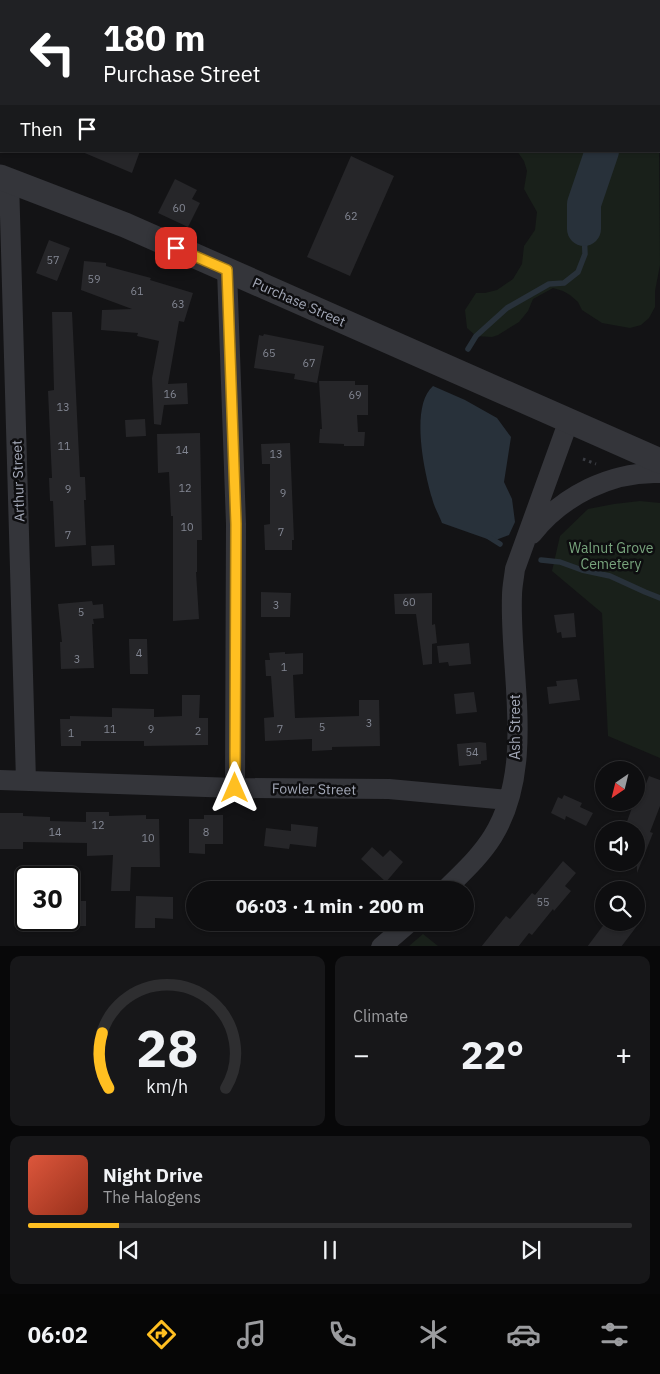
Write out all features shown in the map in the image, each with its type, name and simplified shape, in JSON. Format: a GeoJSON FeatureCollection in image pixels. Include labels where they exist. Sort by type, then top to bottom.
{"type":"FeatureCollection","features":[{"type":"Feature","properties":{"kind":"street","name":"Purchase Street"},"geometry":{"type":"LineString","coordinates":[[5,179],[125,225],[569,420]]}},
{"type":"Feature","properties":{"kind":"street","name":"Arthur Street"},"geometry":{"type":"LineString","coordinates":[[5,179],[26,781]]}},
{"type":"Feature","properties":{"kind":"street"},"geometry":{"type":"LineString","coordinates":[[227,270],[236,524],[235,788]]}},
{"type":"Feature","properties":{"kind":"street"},"geometry":{"type":"LineString","coordinates":[[569,420],[660,461]]}},
{"type":"Feature","properties":{"kind":"street","name":"Ash Street"},"geometry":{"type":"LineString","coordinates":[[454,881],[484,850],[501,821],[513,781],[517,737],[512,595],[516,569],[569,420]]}},
{"type":"Feature","properties":{"kind":"street","name":"Ash Street"},"geometry":{"type":"LineString","coordinates":[[525,543],[542,521],[564,501],[586,490],[623,476],[645,472],[660,473]]}},
{"type":"Feature","properties":{"kind":"street","name":"Fowler Street"},"geometry":{"type":"LineString","coordinates":[[0,780],[235,788],[389,789],[508,800]]}},
{"type":"Feature","properties":{"kind":"street"},"geometry":{"type":"LineString","coordinates":[[381,946],[399,931]]}},
{"type":"Feature","properties":{"kind":"green space"},"geometry":{"type":"Polygon","coordinates":[[[518,152],[659,152],[660,265],[655,291],[655,307],[649,318],[641,325],[630,328],[602,323],[582,310],[578,302],[570,295],[553,288],[533,299],[528,311],[519,322],[498,335],[492,337],[476,336],[467,328],[465,310],[476,293],[497,290],[513,279],[522,264],[524,246],[535,230],[537,212],[524,189],[527,171],[524,161],[518,152]]]}},
{"type":"Feature","properties":{"kind":"green space","name":"Walnut Grove Cemetery"},"geometry":{"type":"Polygon","coordinates":[[[640,501],[660,503],[660,758],[608,736],[602,613],[552,571],[560,536],[588,509],[640,501]]]}},
{"type":"Feature","properties":{"kind":"green space"},"geometry":{"type":"Polygon","coordinates":[[[423,934],[438,946],[409,946],[423,934]]]}},
{"type":"Feature","properties":{"kind":"shaded area"},"geometry":{"type":"Polygon","coordinates":[[[433,386],[465,400],[497,418],[511,437],[504,482],[512,499],[515,522],[509,535],[493,541],[442,523],[434,505],[429,486],[421,439],[420,423],[422,408],[426,395],[433,386]]]}},
{"type":"Feature","properties":{"kind":"building"},"geometry":{"type":"Polygon","coordinates":[[[82,152],[140,152],[132,173],[82,152]]]}},
{"type":"Feature","properties":{"kind":"building"},"geometry":{"type":"Polygon","coordinates":[[[351,156],[394,176],[350,276],[307,257],[351,156]]]}},
{"type":"Feature","properties":{"kind":"building"},"geometry":{"type":"Polygon","coordinates":[[[175,179],[197,190],[192,199],[200,203],[188,227],[158,213],[175,179]]]}},
{"type":"Feature","properties":{"kind":"building"},"geometry":{"type":"Polygon","coordinates":[[[49,240],[70,248],[57,281],[36,273],[49,240]]]}},
{"type":"Feature","properties":{"kind":"building"},"geometry":{"type":"Polygon","coordinates":[[[84,261],[106,263],[106,266],[151,278],[150,280],[193,293],[184,322],[179,321],[168,384],[187,383],[188,404],[164,405],[161,425],[154,424],[152,378],[159,341],[137,336],[138,333],[101,330],[102,310],[132,309],[81,290],[84,261]]]}},
{"type":"Feature","properties":{"kind":"building"},"geometry":{"type":"Polygon","coordinates":[[[52,312],[72,312],[80,477],[85,477],[86,545],[55,547],[53,501],[50,501],[49,478],[52,478],[48,391],[54,390],[52,312]]]}},
{"type":"Feature","properties":{"kind":"building"},"geometry":{"type":"Polygon","coordinates":[[[264,334],[324,346],[317,383],[294,379],[295,374],[254,368],[259,335],[263,336],[264,334]]]}},
{"type":"Feature","properties":{"kind":"building"},"geometry":{"type":"Polygon","coordinates":[[[319,381],[355,381],[355,385],[368,385],[368,415],[357,415],[358,432],[365,432],[364,446],[319,443],[320,429],[322,429],[319,381]]]}},
{"type":"Feature","properties":{"kind":"building"},"geometry":{"type":"Polygon","coordinates":[[[145,419],[146,436],[126,437],[125,420],[145,419]]]}},
{"type":"Feature","properties":{"kind":"building"},"geometry":{"type":"Polygon","coordinates":[[[200,433],[202,540],[197,540],[196,572],[199,619],[173,621],[173,516],[171,516],[169,472],[158,473],[157,434],[200,433]]]}},
{"type":"Feature","properties":{"kind":"building"},"geometry":{"type":"Polygon","coordinates":[[[290,443],[294,540],[292,540],[292,550],[265,550],[264,525],[270,524],[270,464],[262,464],[261,444],[290,443]]]}},
{"type":"Feature","properties":{"kind":"building"},"geometry":{"type":"Polygon","coordinates":[[[114,545],[115,565],[92,566],[91,546],[114,545]]]}},
{"type":"Feature","properties":{"kind":"building"},"geometry":{"type":"Polygon","coordinates":[[[261,592],[291,593],[290,617],[261,617],[261,592]]]}},
{"type":"Feature","properties":{"kind":"building"},"geometry":{"type":"Polygon","coordinates":[[[432,593],[432,625],[435,624],[437,643],[432,644],[432,664],[423,665],[416,614],[395,614],[394,594],[432,593]]]}},
{"type":"Feature","properties":{"kind":"building"},"geometry":{"type":"Polygon","coordinates":[[[92,601],[93,605],[103,604],[104,618],[93,619],[94,624],[92,624],[94,668],[61,669],[60,642],[62,642],[58,604],[92,601]]]}},
{"type":"Feature","properties":{"kind":"building"},"geometry":{"type":"Polygon","coordinates":[[[574,613],[576,637],[562,638],[561,632],[557,633],[554,615],[574,613]]]}},
{"type":"Feature","properties":{"kind":"building"},"geometry":{"type":"Polygon","coordinates":[[[129,639],[147,639],[148,674],[130,674],[129,639]]]}},
{"type":"Feature","properties":{"kind":"building"},"geometry":{"type":"Polygon","coordinates":[[[469,643],[471,664],[449,666],[448,662],[439,663],[437,646],[469,643]]]}},
{"type":"Feature","properties":{"kind":"building"},"geometry":{"type":"Polygon","coordinates":[[[285,652],[285,654],[303,653],[303,674],[293,675],[295,718],[359,716],[359,700],[379,700],[380,746],[332,747],[332,750],[312,751],[312,739],[265,741],[264,718],[274,717],[271,676],[266,676],[265,660],[270,660],[269,653],[285,652]]]}},
{"type":"Feature","properties":{"kind":"building"},"geometry":{"type":"Polygon","coordinates":[[[577,679],[580,700],[549,704],[547,687],[557,686],[556,681],[577,679]]]}},
{"type":"Feature","properties":{"kind":"building"},"geometry":{"type":"Polygon","coordinates":[[[474,692],[477,712],[456,714],[454,694],[474,692]]]}},
{"type":"Feature","properties":{"kind":"building"},"geometry":{"type":"Polygon","coordinates":[[[182,695],[200,695],[199,718],[208,718],[208,745],[144,746],[144,741],[81,741],[81,746],[61,746],[60,719],[70,719],[70,716],[112,717],[112,708],[154,709],[154,717],[182,716],[182,695]]]}},
{"type":"Feature","properties":{"kind":"building"},"geometry":{"type":"Polygon","coordinates":[[[486,743],[487,760],[481,761],[481,764],[459,766],[457,744],[486,743]]]}},
{"type":"Feature","properties":{"kind":"building"},"geometry":{"type":"Polygon","coordinates":[[[649,776],[660,780],[660,806],[650,832],[653,833],[645,853],[645,821],[627,821],[631,811],[645,811],[645,786],[649,776]]]}},
{"type":"Feature","properties":{"kind":"building"},"geometry":{"type":"Polygon","coordinates":[[[564,795],[582,803],[580,807],[593,813],[586,826],[566,816],[565,820],[551,813],[558,797],[562,799],[564,795]]]}},
{"type":"Feature","properties":{"kind":"building"},"geometry":{"type":"Polygon","coordinates":[[[86,812],[109,812],[109,816],[146,815],[146,819],[159,819],[160,867],[131,867],[130,891],[111,891],[113,855],[87,856],[87,843],[23,842],[23,849],[0,849],[0,813],[23,813],[23,816],[50,817],[50,821],[86,822],[86,812]]]}},
{"type":"Feature","properties":{"kind":"building"},"geometry":{"type":"Polygon","coordinates":[[[204,815],[223,815],[223,844],[205,844],[205,854],[189,853],[189,819],[204,819],[204,815]]]}},
{"type":"Feature","properties":{"kind":"building"},"geometry":{"type":"Polygon","coordinates":[[[291,824],[318,827],[316,847],[290,844],[289,849],[264,846],[266,828],[291,831],[291,824]]]}},
{"type":"Feature","properties":{"kind":"building"},"geometry":{"type":"Polygon","coordinates":[[[372,847],[383,857],[390,850],[403,862],[385,881],[361,859],[372,847]]]}},
{"type":"Feature","properties":{"kind":"building"},"geometry":{"type":"Polygon","coordinates":[[[563,861],[576,873],[565,886],[571,891],[554,911],[553,909],[532,935],[529,933],[519,946],[482,946],[506,916],[510,919],[532,893],[535,895],[563,861]]]}},
{"type":"Feature","properties":{"kind":"building"},"geometry":{"type":"Polygon","coordinates":[[[136,896],[173,897],[173,919],[155,918],[155,928],[135,928],[136,896]]]}},
{"type":"Feature","properties":{"kind":"building"},"geometry":{"type":"Polygon","coordinates":[[[80,901],[86,901],[86,926],[80,926],[80,901]]]}},
{"type":"Feature","properties":{"kind":"building"},"geometry":{"type":"Polygon","coordinates":[[[599,931],[633,931],[622,946],[588,946],[599,931]]]}},
{"type":"Feature","properties":{"kind":"waterway"},"geometry":{"type":"LineString","coordinates":[[584,229],[584,204],[602,152]]}},
{"type":"Feature","properties":{"kind":"waterway"},"geometry":{"type":"LineString","coordinates":[[468,349],[476,336],[507,308],[549,284],[564,283],[578,272],[585,254],[584,229]]}},
{"type":"Feature","properties":{"kind":"waterway"},"geometry":{"type":"LineString","coordinates":[[489,537],[500,544]]}},
{"type":"Feature","properties":{"kind":"waterway"},"geometry":{"type":"LineString","coordinates":[[541,560],[560,562],[582,570],[610,576],[660,598]]}},
{"type":"Feature","properties":{"kind":"route"},"geometry":{"type":"LineString","coordinates":[[176,248],[227,270],[236,524],[235,788]]}}]}
